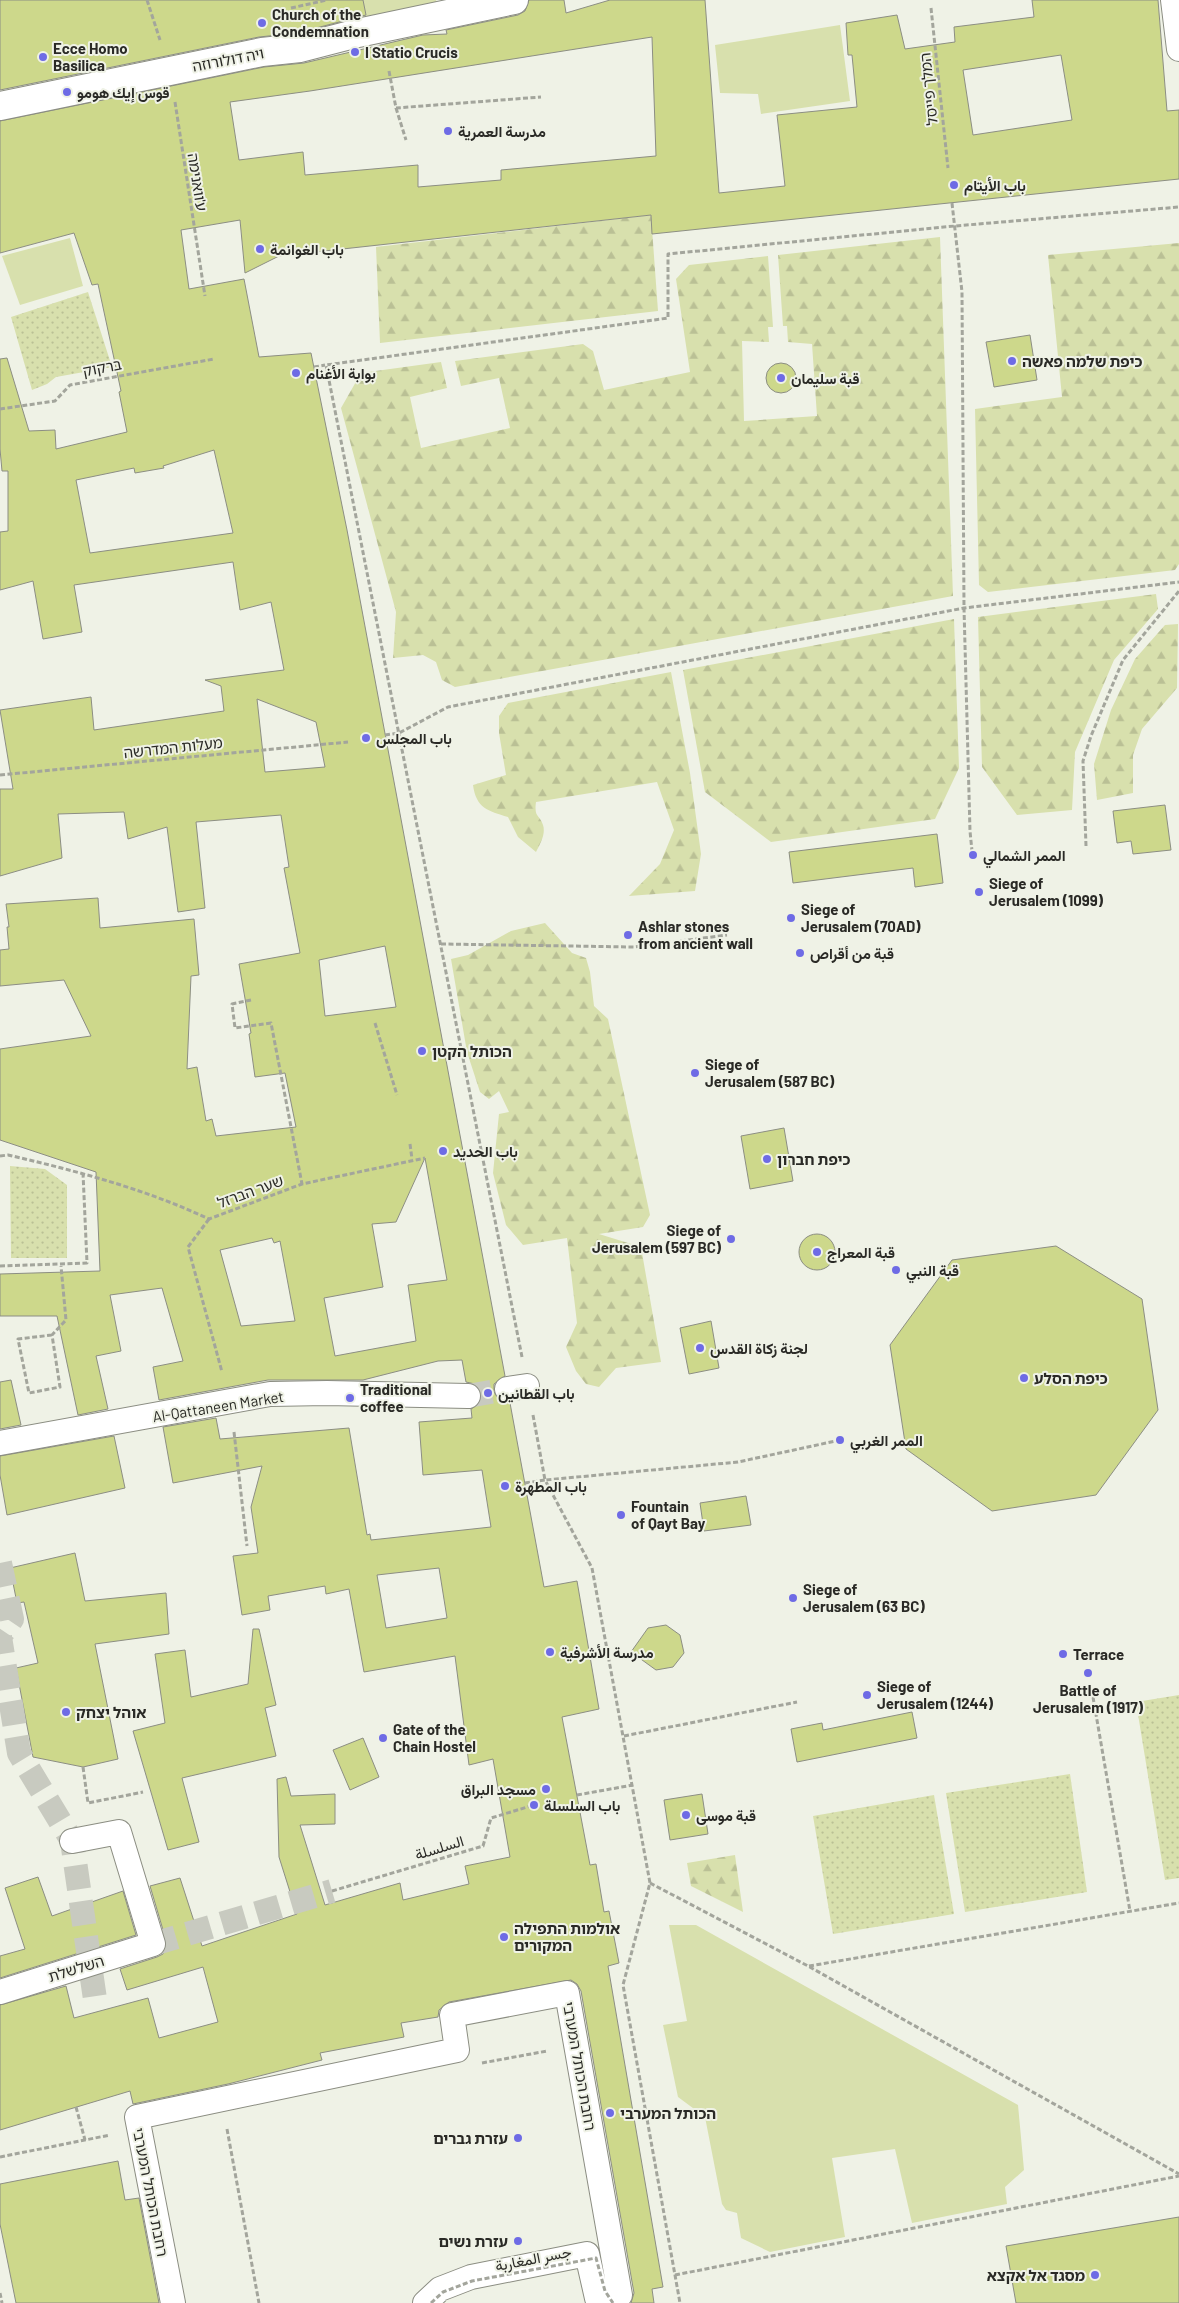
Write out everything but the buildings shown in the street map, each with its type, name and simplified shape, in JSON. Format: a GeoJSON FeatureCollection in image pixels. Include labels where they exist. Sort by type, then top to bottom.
{"type":"FeatureCollection","features":[{"type":"Feature","properties":{"kind":"street","name":"ויה דולורוזה"},"geometry":{"type":"LineString","coordinates":[[0,106],[262,52],[300,48],[358,33],[514,0]]}},
{"type":"Feature","properties":{"kind":"street"},"geometry":{"type":"LineString","coordinates":[[1172,0],[1179,49]]}},
{"type":"Feature","properties":{"kind":"street","name":"Al-Qattaneen Market"},"geometry":{"type":"LineString","coordinates":[[0,1442],[270,1394],[327,1393],[468,1396]]}},
{"type":"Feature","properties":{"kind":"street","name":"השלשלת"},"geometry":{"type":"LineString","coordinates":[[0,1992],[153,1944],[118,1832],[72,1841]]}},
{"type":"Feature","properties":{"kind":"street","name":"רחבת הכותל המערבי"},"geometry":{"type":"LineString","coordinates":[[173,2303],[137,2117],[458,2050],[452,2015],[567,1993],[620,2295],[597,2298],[588,2254],[471,2277],[440,2289],[424,2303]]}},
{"type":"Feature","properties":{"kind":"path","name":"ע'וואנימה"},"geometry":{"type":"LineString","coordinates":[[147,0],[169,71],[205,296]]}},
{"type":"Feature","properties":{"kind":"path"},"geometry":{"type":"LineString","coordinates":[[291,8],[327,0]]}},
{"type":"Feature","properties":{"kind":"path","name":"המלך פייסל"},"geometry":{"type":"LineString","coordinates":[[931,8],[948,168]]}},
{"type":"Feature","properties":{"kind":"path"},"geometry":{"type":"LineString","coordinates":[[389,71],[396,108],[406,140]]}},
{"type":"Feature","properties":{"kind":"path"},"geometry":{"type":"LineString","coordinates":[[396,108],[541,97]]}},
{"type":"Feature","properties":{"kind":"path"},"geometry":{"type":"LineString","coordinates":[[952,203],[962,292],[964,608],[970,831],[973,861]]}},
{"type":"Feature","properties":{"kind":"path"},"geometry":{"type":"LineString","coordinates":[[314,367],[668,318],[668,254],[955,226],[1179,207]]}},
{"type":"Feature","properties":{"kind":"path","name":"ברקוק"},"geometry":{"type":"LineString","coordinates":[[0,410],[55,401],[70,385],[214,359]]}},
{"type":"Feature","properties":{"kind":"path"},"geometry":{"type":"LineString","coordinates":[[326,365],[441,944],[517,1387],[545,1480],[592,1568],[633,1785],[650,1884],[623,1985],[680,2303]]}},
{"type":"Feature","properties":{"kind":"path"},"geometry":{"type":"LineString","coordinates":[[385,735],[399,733],[448,707],[964,608],[1179,582]]}},
{"type":"Feature","properties":{"kind":"path"},"geometry":{"type":"LineString","coordinates":[[1086,846],[1083,761],[1091,736],[1123,660],[1179,591]]}},
{"type":"Feature","properties":{"kind":"path","name":"מעלות המדרשה"},"geometry":{"type":"LineString","coordinates":[[0,775],[348,742]]}},
{"type":"Feature","properties":{"kind":"path"},"geometry":{"type":"LineString","coordinates":[[441,944],[634,947],[727,935]]}},
{"type":"Feature","properties":{"kind":"path"},"geometry":{"type":"LineString","coordinates":[[251,1000],[232,1004],[235,1028],[271,1023],[302,1184]]}},
{"type":"Feature","properties":{"kind":"path"},"geometry":{"type":"LineString","coordinates":[[375,1023],[397,1095]]}},
{"type":"Feature","properties":{"kind":"path"},"geometry":{"type":"LineString","coordinates":[[410,1144],[412,1159]]}},
{"type":"Feature","properties":{"kind":"path","name":"שער הברזל"},"geometry":{"type":"LineString","coordinates":[[0,1156],[8,1155],[83,1173],[174,1202],[209,1218],[302,1184],[412,1159],[425,1158]]}},
{"type":"Feature","properties":{"kind":"path"},"geometry":{"type":"LineString","coordinates":[[0,1266],[61,1266],[87,1263],[83,1173]]}},
{"type":"Feature","properties":{"kind":"path"},"geometry":{"type":"LineString","coordinates":[[52,1334],[60,1387],[29,1393],[18,1339],[52,1334],[66,1320],[61,1266]]}},
{"type":"Feature","properties":{"kind":"path"},"geometry":{"type":"LineString","coordinates":[[525,1483],[738,1462],[846,1439]]}},
{"type":"Feature","properties":{"kind":"path"},"geometry":{"type":"LineString","coordinates":[[1093,1697],[1130,1911]]}},
{"type":"Feature","properties":{"kind":"path"},"geometry":{"type":"LineString","coordinates":[[624,1736],[797,1702]]}},
{"type":"Feature","properties":{"kind":"path"},"geometry":{"type":"LineString","coordinates":[[83,1767],[88,1803],[143,1792]]}},
{"type":"Feature","properties":{"kind":"path"},"geometry":{"type":"LineString","coordinates":[[577,1795],[633,1785]]}},
{"type":"Feature","properties":{"kind":"path","name":"السلسلة"},"geometry":{"type":"LineString","coordinates":[[332,1891],[484,1846],[491,1818],[534,1805]]}},
{"type":"Feature","properties":{"kind":"path"},"geometry":{"type":"LineString","coordinates":[[650,1884],[808,1966],[1179,2175]]}},
{"type":"Feature","properties":{"kind":"path"},"geometry":{"type":"LineString","coordinates":[[808,1966],[1179,1902]]}},
{"type":"Feature","properties":{"kind":"path"},"geometry":{"type":"LineString","coordinates":[[76,2107],[85,2140]]}},
{"type":"Feature","properties":{"kind":"path"},"geometry":{"type":"LineString","coordinates":[[226,2123],[258,2303]]}},
{"type":"Feature","properties":{"kind":"path"},"geometry":{"type":"LineString","coordinates":[[0,2157],[140,2130]]}},
{"type":"Feature","properties":{"kind":"path"},"geometry":{"type":"LineString","coordinates":[[675,2275],[1179,2175]]}},
{"type":"Feature","properties":{"kind":"path","name":"جسر المغاربة"},"geometry":{"type":"LineString","coordinates":[[431,2303],[443,2292],[472,2282],[596,2258],[605,2291],[613,2303]]}},
{"type":"Feature","properties":{"kind":"path"},"geometry":{"type":"LineString","coordinates":[[0,2293],[2,2303]]}},
{"type":"Feature","properties":{"kind":"green space"},"geometry":{"type":"Polygon","coordinates":[[[289,0],[436,0],[438,6],[297,38],[289,0]]]}},
{"type":"Feature","properties":{"kind":"green space"},"geometry":{"type":"Polygon","coordinates":[[[840,25],[850,101],[761,114],[758,94],[720,93],[715,45],[840,25]]]}},
{"type":"Feature","properties":{"kind":"green space"},"geometry":{"type":"Polygon","coordinates":[[[651,215],[658,311],[380,343],[376,247],[651,215]]]}},
{"type":"Feature","properties":{"kind":"green space"},"geometry":{"type":"Polygon","coordinates":[[[940,237],[953,596],[455,687],[442,680],[436,662],[423,655],[393,658],[396,612],[341,408],[361,373],[441,362],[447,388],[410,397],[421,448],[510,428],[499,378],[461,386],[455,361],[583,344],[593,351],[604,390],[690,372],[676,279],[689,265],[768,256],[773,327],[768,327],[769,342],[742,341],[744,421],[817,416],[812,344],[788,342],[787,326],[783,326],[778,255],[940,237]]]}},
{"type":"Feature","properties":{"kind":"green space"},"geometry":{"type":"Polygon","coordinates":[[[70,238],[83,286],[20,305],[2,256],[70,238]]]}},
{"type":"Feature","properties":{"kind":"green space"},"geometry":{"type":"Polygon","coordinates":[[[1179,243],[1179,564],[1175,570],[988,592],[979,585],[975,409],[1062,397],[1048,255],[1179,243]]]}},
{"type":"Feature","properties":{"kind":"green space"},"geometry":{"type":"Polygon","coordinates":[[[88,292],[112,367],[56,377],[47,384],[32,390],[11,317],[88,292]]]}},
{"type":"Feature","properties":{"kind":"green space"},"geometry":{"type":"Polygon","coordinates":[[[1156,594],[1158,609],[1114,660],[1075,752],[1072,810],[1017,815],[982,767],[978,617],[1156,594]]]}},
{"type":"Feature","properties":{"kind":"green space"},"geometry":{"type":"Polygon","coordinates":[[[954,619],[959,768],[935,819],[771,842],[705,792],[683,670],[954,619]]]}},
{"type":"Feature","properties":{"kind":"green space"},"geometry":{"type":"Polygon","coordinates":[[[1178,624],[1177,688],[1142,729],[1133,755],[1133,793],[1097,800],[1094,764],[1111,710],[1135,659],[1165,625],[1178,624]]]}},
{"type":"Feature","properties":{"kind":"green space"},"geometry":{"type":"Polygon","coordinates":[[[671,672],[690,773],[701,854],[695,891],[629,896],[660,864],[674,830],[657,782],[536,802],[536,813],[543,825],[544,832],[536,852],[518,837],[508,817],[495,813],[480,804],[473,785],[506,775],[499,733],[499,716],[508,703],[671,672]]]}},
{"type":"Feature","properties":{"kind":"green space"},"geometry":{"type":"Polygon","coordinates":[[[545,923],[572,953],[586,958],[590,972],[594,1006],[608,1019],[650,1215],[643,1227],[599,1234],[641,1247],[661,1362],[616,1368],[599,1387],[586,1384],[576,1371],[566,1347],[577,1323],[567,1238],[523,1245],[506,1225],[493,1173],[499,1114],[509,1112],[499,1091],[489,1099],[480,1092],[467,1052],[451,959],[468,955],[511,931],[545,923]]]}},
{"type":"Feature","properties":{"kind":"green space"},"geometry":{"type":"Polygon","coordinates":[[[10,1166],[45,1169],[67,1185],[67,1258],[11,1258],[10,1166]]]}},
{"type":"Feature","properties":{"kind":"green space"},"geometry":{"type":"Polygon","coordinates":[[[1179,1695],[1179,1878],[1165,1880],[1136,1702],[1179,1695]]]}},
{"type":"Feature","properties":{"kind":"green space"},"geometry":{"type":"Polygon","coordinates":[[[1070,1774],[1087,1892],[965,1912],[946,1793],[1070,1774]]]}},
{"type":"Feature","properties":{"kind":"green space"},"geometry":{"type":"Polygon","coordinates":[[[934,1795],[954,1914],[833,1934],[813,1816],[934,1795]]]}},
{"type":"Feature","properties":{"kind":"green space"},"geometry":{"type":"Polygon","coordinates":[[[735,1855],[743,1912],[691,1886],[687,1863],[735,1855]]]}},
{"type":"Feature","properties":{"kind":"green space"},"geometry":{"type":"Polygon","coordinates":[[[669,1925],[696,1925],[1018,2105],[1024,2170],[1005,2187],[1007,2204],[912,2223],[895,2149],[832,2158],[845,2237],[770,2252],[741,2238],[737,2213],[726,2210],[722,2204],[705,2117],[678,2097],[663,2025],[687,2021],[669,1925]]]}},
{"type":"Feature","properties":{"kind":"tunnel"},"geometry":{"type":"LineString","coordinates":[[468,1396],[507,1389]]}},
{"type":"Feature","properties":{"kind":"tunnel"},"geometry":{"type":"LineString","coordinates":[[0,1563],[12,1619],[0,1637],[19,1753],[72,1841],[95,1999]]}},
{"type":"Feature","properties":{"kind":"tunnel"},"geometry":{"type":"LineString","coordinates":[[153,1944],[332,1891]]}},
{"type":"Feature","properties":{"kind":"place","name":"Church of the Condemnation"},"geometry":{"type":"Point","coordinates":[262,23]}},
{"type":"Feature","properties":{"kind":"place","name":"I Statio Crucis"},"geometry":{"type":"Point","coordinates":[355,52]}},
{"type":"Feature","properties":{"kind":"place","name":"Ecce Homo Basilica"},"geometry":{"type":"Point","coordinates":[43,57]}},
{"type":"Feature","properties":{"kind":"place","name":"قوس إيك هومو"},"geometry":{"type":"Point","coordinates":[67,92]}},
{"type":"Feature","properties":{"kind":"place","name":"مدرسة العمرية"},"geometry":{"type":"Point","coordinates":[448,131]}},
{"type":"Feature","properties":{"kind":"place","name":"باب الأيتام"},"geometry":{"type":"Point","coordinates":[954,185]}},
{"type":"Feature","properties":{"kind":"place","name":"باب الغوانمة"},"geometry":{"type":"Point","coordinates":[260,249]}},
{"type":"Feature","properties":{"kind":"place","name":"כיפת שלמה פאשה"},"geometry":{"type":"Point","coordinates":[1012,361]}},
{"type":"Feature","properties":{"kind":"place","name":"بوابة الأغنام"},"geometry":{"type":"Point","coordinates":[296,373]}},
{"type":"Feature","properties":{"kind":"place","name":"قبة سليمان"},"geometry":{"type":"Point","coordinates":[781,378]}},
{"type":"Feature","properties":{"kind":"place","name":"باب المجلس"},"geometry":{"type":"Point","coordinates":[366,738]}},
{"type":"Feature","properties":{"kind":"place","name":"الممر الشمالي"},"geometry":{"type":"Point","coordinates":[973,855]}},
{"type":"Feature","properties":{"kind":"place","name":"Siege of Jerusalem (1099)"},"geometry":{"type":"Point","coordinates":[979,892]}},
{"type":"Feature","properties":{"kind":"place","name":"Siege of Jerusalem (70AD)"},"geometry":{"type":"Point","coordinates":[791,918]}},
{"type":"Feature","properties":{"kind":"place","name":"Ashlar stones from ancient wall"},"geometry":{"type":"Point","coordinates":[628,935]}},
{"type":"Feature","properties":{"kind":"place","name":"قبة من أقراص"},"geometry":{"type":"Point","coordinates":[800,953]}},
{"type":"Feature","properties":{"kind":"place","name":"הכותל הקטן"},"geometry":{"type":"Point","coordinates":[422,1051]}},
{"type":"Feature","properties":{"kind":"place","name":"Siege of Jerusalem (587 BC)"},"geometry":{"type":"Point","coordinates":[695,1073]}},
{"type":"Feature","properties":{"kind":"place","name":"باب الحديد"},"geometry":{"type":"Point","coordinates":[443,1151]}},
{"type":"Feature","properties":{"kind":"place","name":"כיפת חברון"},"geometry":{"type":"Point","coordinates":[767,1159]}},
{"type":"Feature","properties":{"kind":"place","name":"Siege of Jerusalem (597 BC)"},"geometry":{"type":"Point","coordinates":[731,1239]}},
{"type":"Feature","properties":{"kind":"place","name":"قبة المعراج"},"geometry":{"type":"Point","coordinates":[817,1252]}},
{"type":"Feature","properties":{"kind":"place","name":"قبة النبي"},"geometry":{"type":"Point","coordinates":[896,1270]}},
{"type":"Feature","properties":{"kind":"place","name":"لجنة زكاة القدس"},"geometry":{"type":"Point","coordinates":[700,1348]}},
{"type":"Feature","properties":{"kind":"place","name":"כיפת הסלע"},"geometry":{"type":"Point","coordinates":[1024,1378]}},
{"type":"Feature","properties":{"kind":"place","name":"باب القطانين"},"geometry":{"type":"Point","coordinates":[488,1393]}},
{"type":"Feature","properties":{"kind":"place","name":"Traditional coffee"},"geometry":{"type":"Point","coordinates":[350,1398]}},
{"type":"Feature","properties":{"kind":"place","name":"الممر الغربي"},"geometry":{"type":"Point","coordinates":[840,1440]}},
{"type":"Feature","properties":{"kind":"place","name":"باب المطهرة"},"geometry":{"type":"Point","coordinates":[505,1486]}},
{"type":"Feature","properties":{"kind":"place","name":"Fountain of Qayt Bay"},"geometry":{"type":"Point","coordinates":[621,1515]}},
{"type":"Feature","properties":{"kind":"place","name":"Siege of Jerusalem (63 BC)"},"geometry":{"type":"Point","coordinates":[793,1598]}},
{"type":"Feature","properties":{"kind":"place","name":"مدرسة الأشرفية"},"geometry":{"type":"Point","coordinates":[550,1652]}},
{"type":"Feature","properties":{"kind":"place","name":"Terrace"},"geometry":{"type":"Point","coordinates":[1063,1654]}},
{"type":"Feature","properties":{"kind":"place","name":"Battle of Jerusalem (1917)"},"geometry":{"type":"Point","coordinates":[1088,1673]}},
{"type":"Feature","properties":{"kind":"place","name":"Siege of Jerusalem (1244)"},"geometry":{"type":"Point","coordinates":[867,1695]}},
{"type":"Feature","properties":{"kind":"place","name":"אוהל יצחק"},"geometry":{"type":"Point","coordinates":[66,1712]}},
{"type":"Feature","properties":{"kind":"place","name":"Gate of the Chain Hostel"},"geometry":{"type":"Point","coordinates":[383,1738]}},
{"type":"Feature","properties":{"kind":"place","name":"مسجد البراق"},"geometry":{"type":"Point","coordinates":[546,1789]}},
{"type":"Feature","properties":{"kind":"place","name":"باب السلسلة"},"geometry":{"type":"Point","coordinates":[534,1805]}},
{"type":"Feature","properties":{"kind":"place","name":"قبة موسى"},"geometry":{"type":"Point","coordinates":[686,1815]}},
{"type":"Feature","properties":{"kind":"place","name":"אולמות התפילה המקורים"},"geometry":{"type":"Point","coordinates":[504,1937]}},
{"type":"Feature","properties":{"kind":"place","name":"הכותל המערבי"},"geometry":{"type":"Point","coordinates":[610,2113]}},
{"type":"Feature","properties":{"kind":"place","name":"עזרת גברים"},"geometry":{"type":"Point","coordinates":[518,2138]}},
{"type":"Feature","properties":{"kind":"place","name":"עזרת נשים"},"geometry":{"type":"Point","coordinates":[518,2241]}},
{"type":"Feature","properties":{"kind":"place","name":"מסגד אל אקצא"},"geometry":{"type":"Point","coordinates":[1095,2275]}}]}
